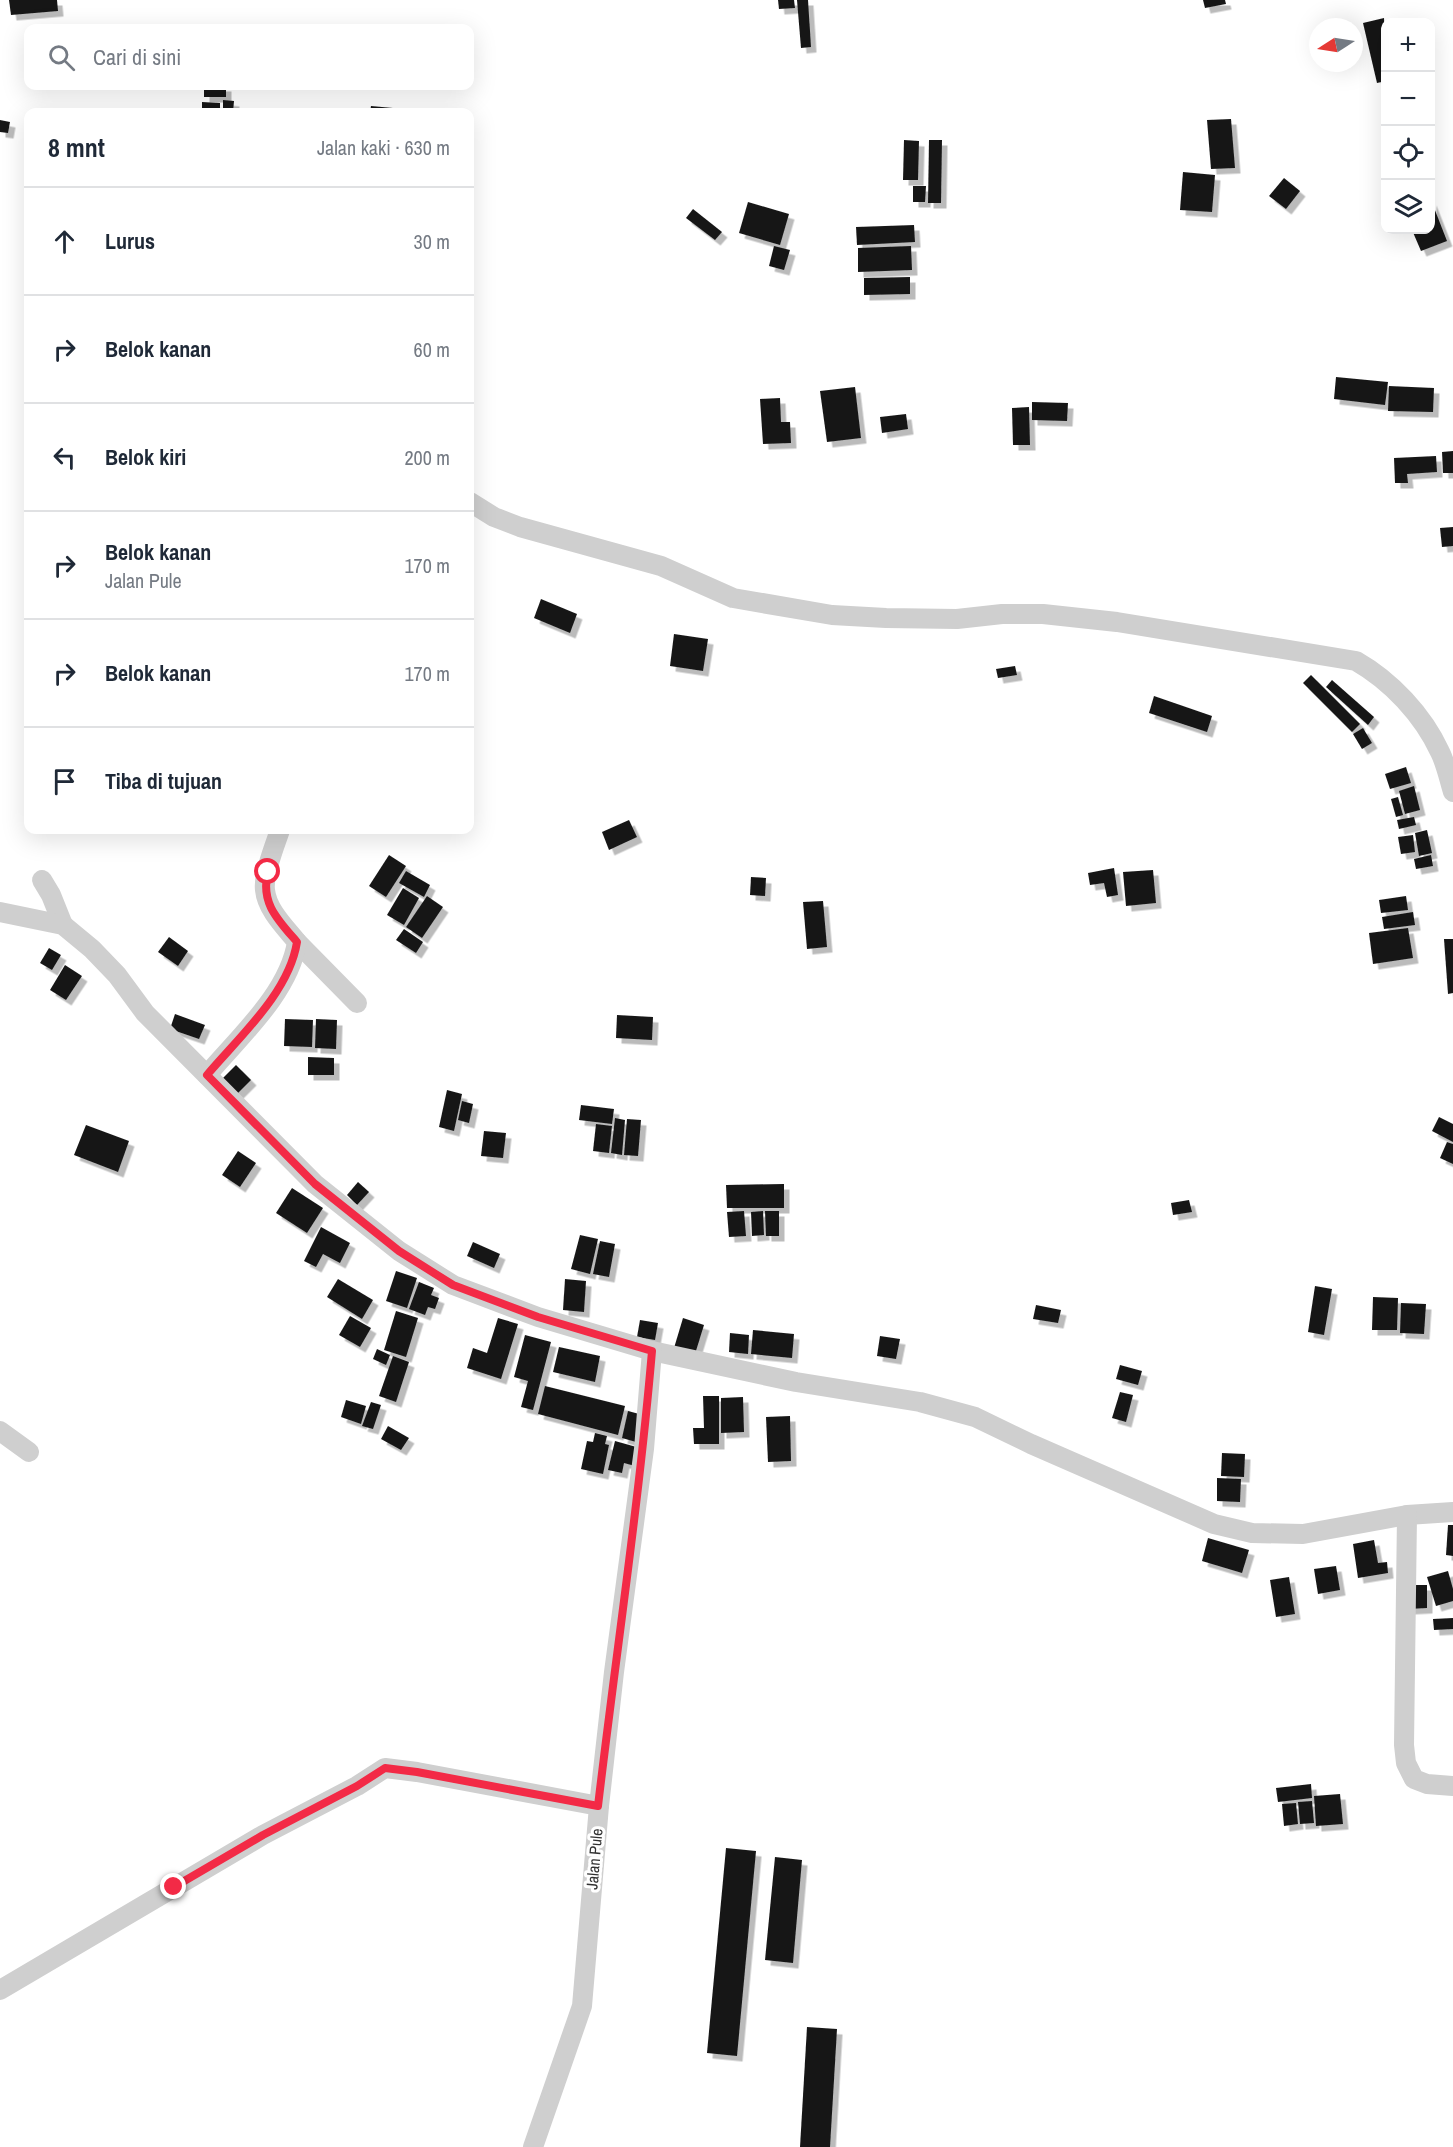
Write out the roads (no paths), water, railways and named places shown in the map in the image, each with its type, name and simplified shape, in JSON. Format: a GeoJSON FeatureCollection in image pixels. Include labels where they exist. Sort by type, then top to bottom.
{"type":"FeatureCollection","features":[{"type":"Feature","properties":{"kind":"street"},"geometry":{"type":"LineString","coordinates":[[474,504],[494,517],[520,527],[661,566],[733,598],[832,615],[886,618],[957,619],[1002,614],[1042,614],[1127,624],[1356,661],[1375,672],[1417,714],[1441,753],[1453,792]]}},
{"type":"Feature","properties":{"kind":"street"},"geometry":{"type":"LineString","coordinates":[[279,834],[266,878],[265,892],[279,920],[297,942],[357,1003]]}},
{"type":"Feature","properties":{"kind":"street"},"geometry":{"type":"LineString","coordinates":[[42,880],[51,895],[63,926]]}},
{"type":"Feature","properties":{"kind":"street"},"geometry":{"type":"LineString","coordinates":[[0,912],[63,926],[92,949],[117,975],[145,1013],[315,1184],[399,1251],[453,1285],[538,1317],[652,1351],[796,1382],[921,1402],[975,1417],[1214,1524],[1252,1533],[1303,1534],[1407,1515],[1453,1512]]}},
{"type":"Feature","properties":{"kind":"street"},"geometry":{"type":"LineString","coordinates":[[207,1075],[276,994],[287,974],[297,942]]}},
{"type":"Feature","properties":{"kind":"street","name":"Jalan Pule"},"geometry":{"type":"LineString","coordinates":[[533,2147],[582,2006],[598,1806],[644,1449],[652,1351]]}},
{"type":"Feature","properties":{"kind":"street"},"geometry":{"type":"LineString","coordinates":[[0,1431],[29,1452]]}},
{"type":"Feature","properties":{"kind":"street"},"geometry":{"type":"LineString","coordinates":[[1407,1515],[1404,1745],[1406,1763],[1414,1779],[1427,1784],[1453,1786]]}},
{"type":"Feature","properties":{"kind":"street"},"geometry":{"type":"LineString","coordinates":[[0,1990],[263,1835],[357,1786],[385,1768],[598,1806]]}}]}
